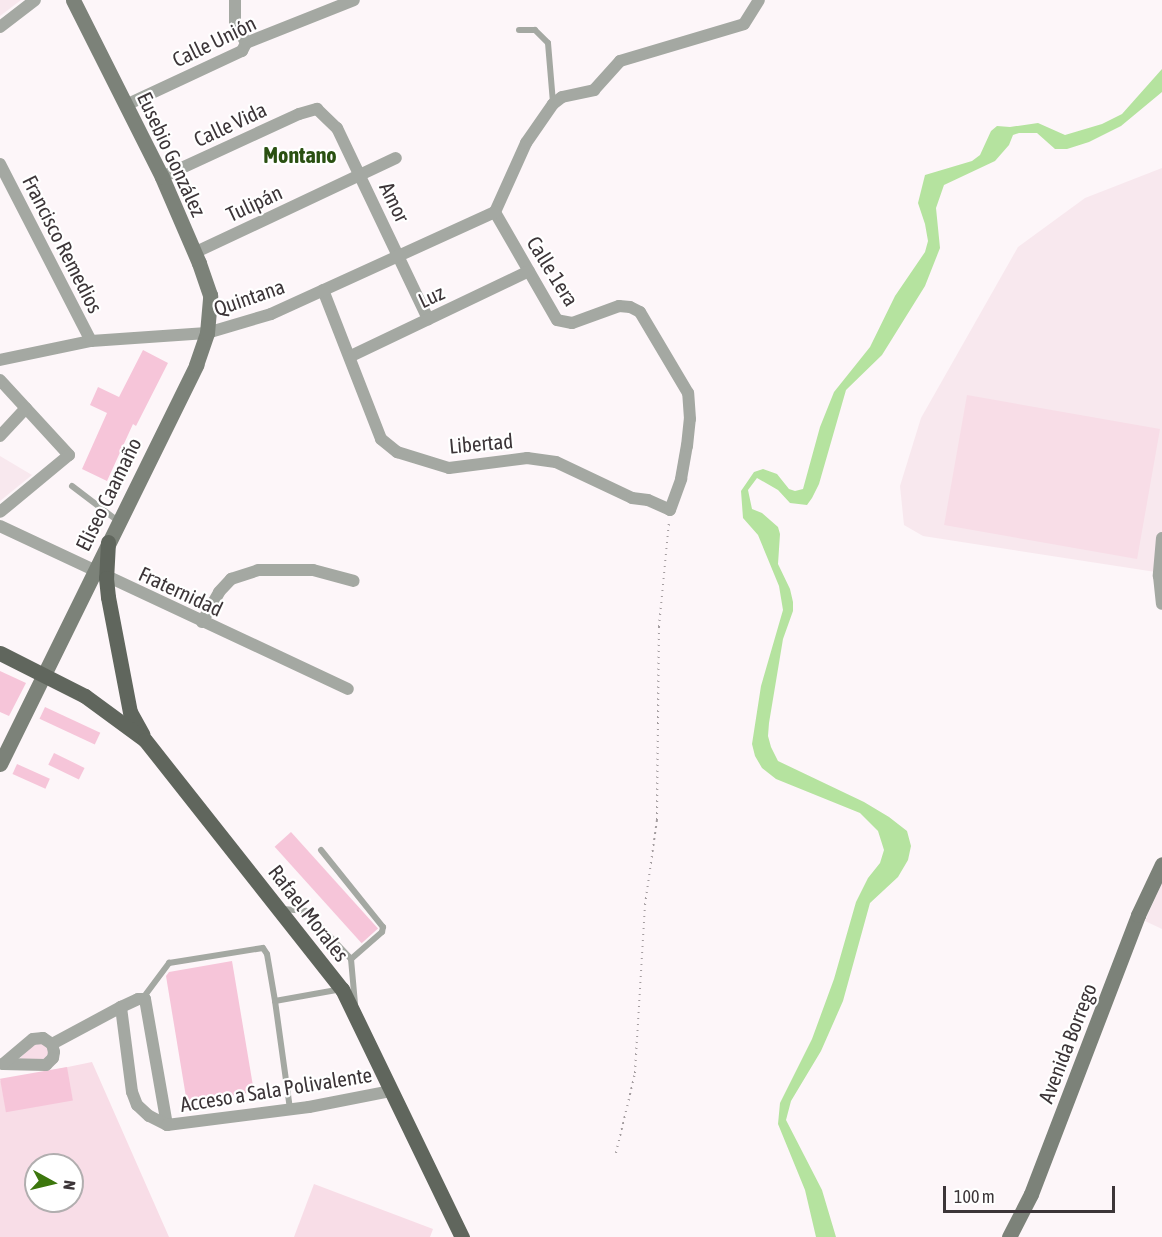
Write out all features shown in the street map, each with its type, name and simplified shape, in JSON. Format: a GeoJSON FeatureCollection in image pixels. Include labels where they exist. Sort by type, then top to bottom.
{"type":"FeatureCollection","features":[{"type":"Feature","properties":{"kind":"main road","name":"Eusebio González"},"geometry":{"type":"LineString","coordinates":[[73,0],[162,177],[194,253],[210,296],[207,333]]}},
{"type":"Feature","properties":{"kind":"main road","name":"Eliseo Caamaño"},"geometry":{"type":"LineString","coordinates":[[0,764],[99,575],[108,542],[196,365],[207,333]]}},
{"type":"Feature","properties":{"kind":"main road"},"geometry":{"type":"LineString","coordinates":[[99,575],[130,712],[146,740]]}},
{"type":"Feature","properties":{"kind":"main road","name":"Rafael Morales"},"geometry":{"type":"LineString","coordinates":[[0,653],[46,674],[85,696],[146,740],[342,989],[462,1237]]}},
{"type":"Feature","properties":{"kind":"main road","name":"Avenida Borrego"},"geometry":{"type":"LineString","coordinates":[[1009,1237],[1031,1194],[1138,915],[1162,864]]}},
{"type":"Feature","properties":{"kind":"street"},"geometry":{"type":"LineString","coordinates":[[0,27],[35,0]]}},
{"type":"Feature","properties":{"kind":"street"},"geometry":{"type":"LineString","coordinates":[[235,0],[235,23],[246,43]]}},
{"type":"Feature","properties":{"kind":"street","name":"Calle Unión"},"geometry":{"type":"LineString","coordinates":[[126,105],[242,51],[246,43],[354,0]]}},
{"type":"Feature","properties":{"kind":"street"},"geometry":{"type":"LineString","coordinates":[[495,212],[525,143],[553,104],[562,97],[594,90],[620,61],[744,24],[755,11],[759,0]]}},
{"type":"Feature","properties":{"kind":"street","name":"Calle Vida"},"geometry":{"type":"LineString","coordinates":[[162,177],[299,114],[317,110]]}},
{"type":"Feature","properties":{"kind":"street","name":"Amor"},"geometry":{"type":"LineString","coordinates":[[317,110],[337,128],[428,319]]}},
{"type":"Feature","properties":{"kind":"street","name":"Tulipán"},"geometry":{"type":"LineString","coordinates":[[194,253],[396,158]]}},
{"type":"Feature","properties":{"kind":"street","name":"Francisco Remedios"},"geometry":{"type":"LineString","coordinates":[[0,164],[91,341]]}},
{"type":"Feature","properties":{"kind":"street","name":"Quintana"},"geometry":{"type":"LineString","coordinates":[[0,360],[91,341],[207,333],[271,314],[495,212]]}},
{"type":"Feature","properties":{"kind":"street","name":"Calle 1era"},"geometry":{"type":"LineString","coordinates":[[495,212],[557,320],[572,323],[619,306],[630,307],[639,312],[688,393],[690,419],[687,446],[681,479],[670,510]]}},
{"type":"Feature","properties":{"kind":"street","name":"Luz"},"geometry":{"type":"LineString","coordinates":[[351,356],[529,271]]}},
{"type":"Feature","properties":{"kind":"street","name":"Libertad"},"geometry":{"type":"LineString","coordinates":[[323,290],[351,356],[381,439],[397,452],[449,468],[527,458],[556,462],[632,498],[648,500],[670,510]]}},
{"type":"Feature","properties":{"kind":"street"},"geometry":{"type":"LineString","coordinates":[[0,380],[69,455],[0,512]]}},
{"type":"Feature","properties":{"kind":"street"},"geometry":{"type":"LineString","coordinates":[[0,436],[26,408]]}},
{"type":"Feature","properties":{"kind":"street","name":"Fraternidad"},"geometry":{"type":"LineString","coordinates":[[0,526],[99,575],[348,689]]}},
{"type":"Feature","properties":{"kind":"street"},"geometry":{"type":"LineString","coordinates":[[1162,538],[1159,576],[1162,604]]}},
{"type":"Feature","properties":{"kind":"street"},"geometry":{"type":"LineString","coordinates":[[202,622],[219,592],[231,579],[258,570],[313,570],[354,581]]}},
{"type":"Feature","properties":{"kind":"street"},"geometry":{"type":"LineString","coordinates":[[52,1044],[121,1007],[143,998]]}},
{"type":"Feature","properties":{"kind":"street","name":"Acceso a Sala Polivalente"},"geometry":{"type":"LineString","coordinates":[[143,998],[146,1001],[167,1125]]}},
{"type":"Feature","properties":{"kind":"street","name":"Acceso a Sala Polivalente"},"geometry":{"type":"LineString","coordinates":[[121,1007],[132,1092],[137,1105],[149,1116],[167,1125],[290,1109],[391,1090]]}},
{"type":"Feature","properties":{"kind":"street"},"geometry":{"type":"LineString","coordinates":[[43,1038],[52,1044],[54,1055],[46,1065],[1,1065],[33,1039],[43,1038]]}},
{"type":"Feature","properties":{"kind":"lane"},"geometry":{"type":"LineString","coordinates":[[519,30],[535,30],[548,43],[553,104]]}},
{"type":"Feature","properties":{"kind":"lane"},"geometry":{"type":"LineString","coordinates":[[72,486],[118,521]]}},
{"type":"Feature","properties":{"kind":"lane"},"geometry":{"type":"LineString","coordinates":[[321,850],[383,927],[382,932],[351,959]]}},
{"type":"Feature","properties":{"kind":"lane"},"geometry":{"type":"LineString","coordinates":[[279,909],[306,911],[351,959],[356,1017]]}},
{"type":"Feature","properties":{"kind":"lane"},"geometry":{"type":"LineString","coordinates":[[143,998],[169,963],[263,948],[267,954],[275,1001],[290,1109]]}},
{"type":"Feature","properties":{"kind":"lane"},"geometry":{"type":"LineString","coordinates":[[275,1001],[342,989]]}},
{"type":"Feature","properties":{"kind":"path"},"geometry":{"type":"LineString","coordinates":[[616,1153],[635,1073],[645,905],[657,820],[659,627],[670,510]]}},
{"type":"Feature","properties":{"kind":"shaded area"},"geometry":{"type":"Polygon","coordinates":[[[0,0],[21,0],[0,16],[0,0]]]}},
{"type":"Feature","properties":{"kind":"shaded area"},"geometry":{"type":"Polygon","coordinates":[[[1162,69],[1162,92],[1121,126],[1089,142],[1067,149],[1055,149],[1037,133],[1013,135],[1009,145],[995,161],[944,185],[936,208],[940,248],[925,286],[882,355],[846,390],[819,484],[812,498],[807,505],[790,503],[778,490],[757,478],[748,490],[752,509],[762,513],[778,527],[780,534],[778,564],[790,589],[793,602],[793,611],[783,639],[769,723],[768,736],[771,747],[778,761],[864,802],[889,817],[907,831],[911,846],[908,860],[898,877],[870,903],[843,1001],[821,1051],[791,1101],[786,1120],[822,1190],[836,1237],[816,1237],[805,1190],[778,1124],[780,1103],[812,1039],[834,979],[856,902],[868,878],[880,863],[884,850],[878,831],[860,813],[776,779],[762,768],[755,756],[752,744],[761,686],[783,610],[779,586],[758,535],[743,518],[741,491],[754,472],[763,469],[777,474],[789,489],[795,491],[803,489],[820,427],[834,392],[870,347],[895,296],[925,252],[928,241],[918,203],[925,175],[972,161],[980,155],[991,131],[997,126],[1010,127],[1038,123],[1065,135],[1102,124],[1122,114],[1162,69]]]}},
{"type":"Feature","properties":{"kind":"shaded area"},"geometry":{"type":"Polygon","coordinates":[[[1162,168],[1162,573],[923,536],[904,525],[900,486],[921,418],[1018,247],[1085,198],[1162,168]]]}},
{"type":"Feature","properties":{"kind":"shaded area"},"geometry":{"type":"Polygon","coordinates":[[[967,395],[1160,429],[1137,559],[944,525],[967,395]]]}},
{"type":"Feature","properties":{"kind":"shaded area"},"geometry":{"type":"Polygon","coordinates":[[[0,456],[32,475],[0,501],[0,456]]]}},
{"type":"Feature","properties":{"kind":"shaded area"},"geometry":{"type":"Polygon","coordinates":[[[1162,883],[1162,929],[1145,921],[1162,883]]]}},
{"type":"Feature","properties":{"kind":"shaded area"},"geometry":{"type":"Polygon","coordinates":[[[45,1043],[49,1053],[43,1060],[19,1059],[33,1045],[45,1043]]]}},
{"type":"Feature","properties":{"kind":"shaded area"},"geometry":{"type":"Polygon","coordinates":[[[92,1062],[169,1237],[0,1237],[0,1081],[92,1062]]]}},
{"type":"Feature","properties":{"kind":"shaded area"},"geometry":{"type":"Polygon","coordinates":[[[314,1184],[433,1229],[430,1237],[294,1237],[314,1184]]]}},
{"type":"Feature","properties":{"kind":"building"},"geometry":{"type":"Polygon","coordinates":[[[143,350],[168,363],[136,426],[133,424],[107,481],[82,469],[107,413],[90,405],[98,387],[119,397],[143,350]]]}},
{"type":"Feature","properties":{"kind":"building"},"geometry":{"type":"Polygon","coordinates":[[[0,671],[26,683],[9,716],[0,712],[0,671]]]}},
{"type":"Feature","properties":{"kind":"building"},"geometry":{"type":"Polygon","coordinates":[[[45,707],[100,733],[95,745],[40,719],[45,707]]]}},
{"type":"Feature","properties":{"kind":"building"},"geometry":{"type":"Polygon","coordinates":[[[54,753],[85,768],[79,780],[48,765],[54,753]]]}},
{"type":"Feature","properties":{"kind":"building"},"geometry":{"type":"Polygon","coordinates":[[[17,764],[50,779],[45,789],[13,774],[17,764]]]}},
{"type":"Feature","properties":{"kind":"building"},"geometry":{"type":"Polygon","coordinates":[[[291,832],[378,929],[362,943],[275,847],[291,832]]]}},
{"type":"Feature","properties":{"kind":"building"},"geometry":{"type":"Polygon","coordinates":[[[232,961],[254,1092],[187,1103],[166,976],[169,972],[232,961]]]}},
{"type":"Feature","properties":{"kind":"building"},"geometry":{"type":"Polygon","coordinates":[[[67,1067],[73,1100],[6,1112],[0,1079],[67,1067]]]}},
{"type":"Feature","properties":{"kind":"district","name":"Montano"},"geometry":{"type":"Point","coordinates":[300,156]}}]}
